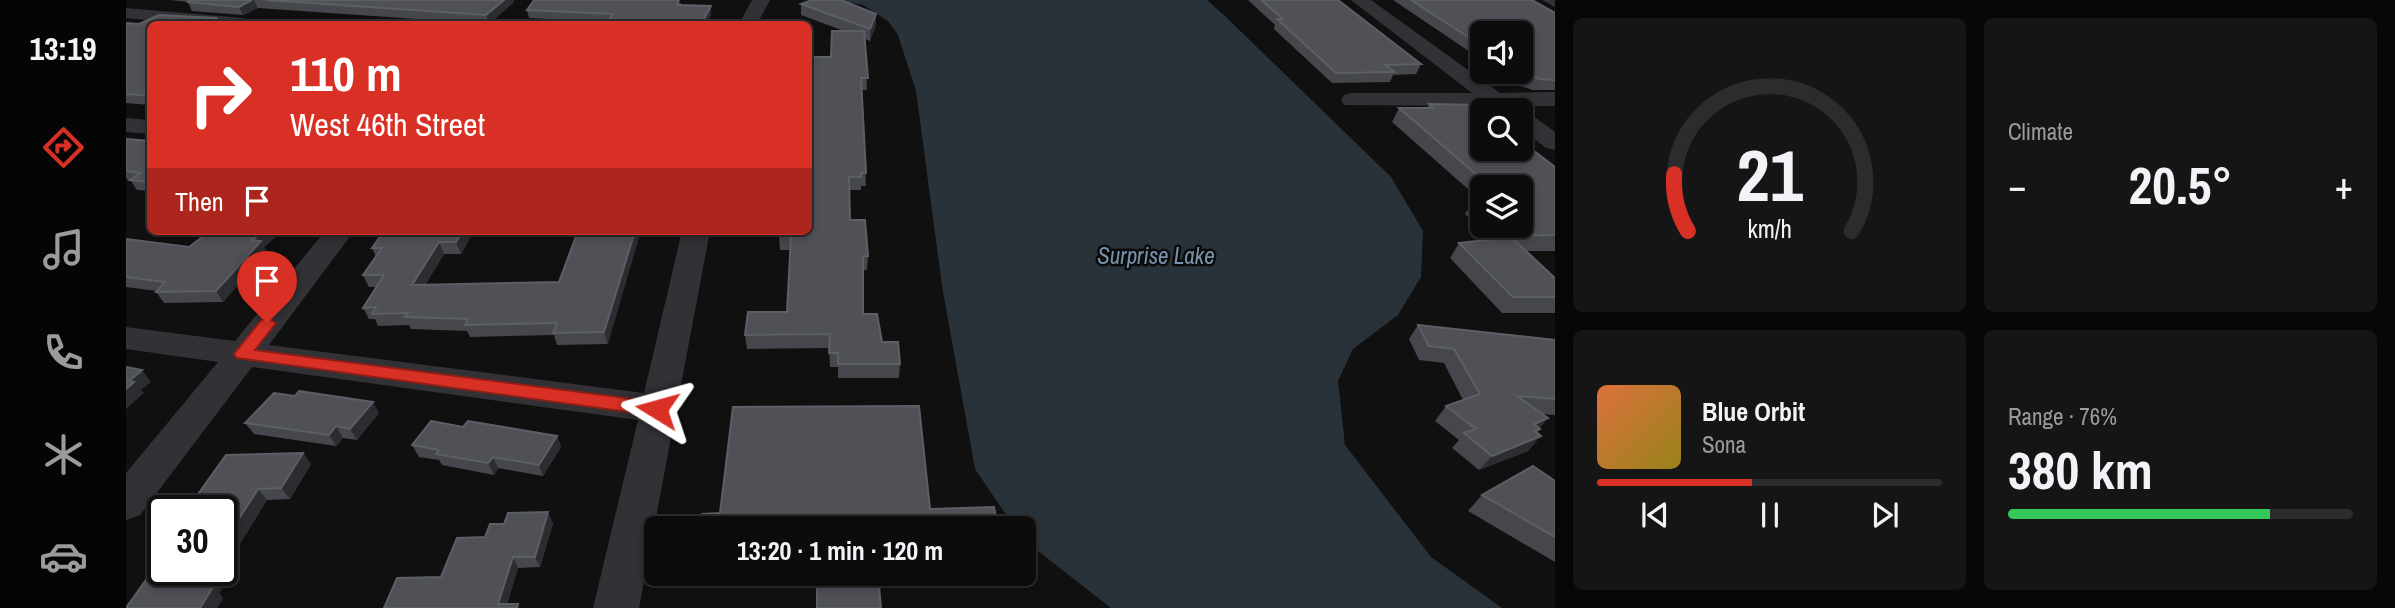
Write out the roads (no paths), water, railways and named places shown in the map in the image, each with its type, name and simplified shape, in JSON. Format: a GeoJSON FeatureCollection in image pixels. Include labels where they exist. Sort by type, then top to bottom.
{"type":"FeatureCollection","features":[{"type":"Feature","properties":{"kind":"street"},"geometry":{"type":"LineString","coordinates":[[750,21],[761,0]]}},
{"type":"Feature","properties":{"kind":"street"},"geometry":{"type":"LineString","coordinates":[[1360,0],[1493,98]]}},
{"type":"Feature","properties":{"kind":"street"},"geometry":{"type":"LineString","coordinates":[[127,14],[208,21]]}},
{"type":"Feature","properties":{"kind":"street"},"geometry":{"type":"LineString","coordinates":[[1533,102],[1555,99]]}},
{"type":"Feature","properties":{"kind":"street"},"geometry":{"type":"LineString","coordinates":[[1352,100],[1470,104]]}},
{"type":"Feature","properties":{"kind":"street"},"geometry":{"type":"LineString","coordinates":[[126,125],[147,127]]}},
{"type":"Feature","properties":{"kind":"street"},"geometry":{"type":"LineString","coordinates":[[1533,127],[1555,143]]}},
{"type":"Feature","properties":{"kind":"street"},"geometry":{"type":"LineString","coordinates":[[126,503],[337,235]]}},
{"type":"Feature","properties":{"kind":"street"},"geometry":{"type":"LineString","coordinates":[[616,608],[695,235]]}},
{"type":"Feature","properties":{"kind":"street"},"geometry":{"type":"LineString","coordinates":[[126,338],[657,409]]}},
{"type":"Feature","properties":{"kind":"water","name":"Surprise Lake"},"geometry":{"type":"Polygon","coordinates":[[[837,0],[1207,0],[1227,18],[1391,177],[1423,231],[1421,277],[1398,315],[1353,349],[1338,381],[1345,445],[1431,557],[1502,608],[1111,608],[1036,549],[1036,516],[1007,516],[975,469],[942,286],[916,91],[898,35],[888,21],[863,5],[837,0]]]}}]}
